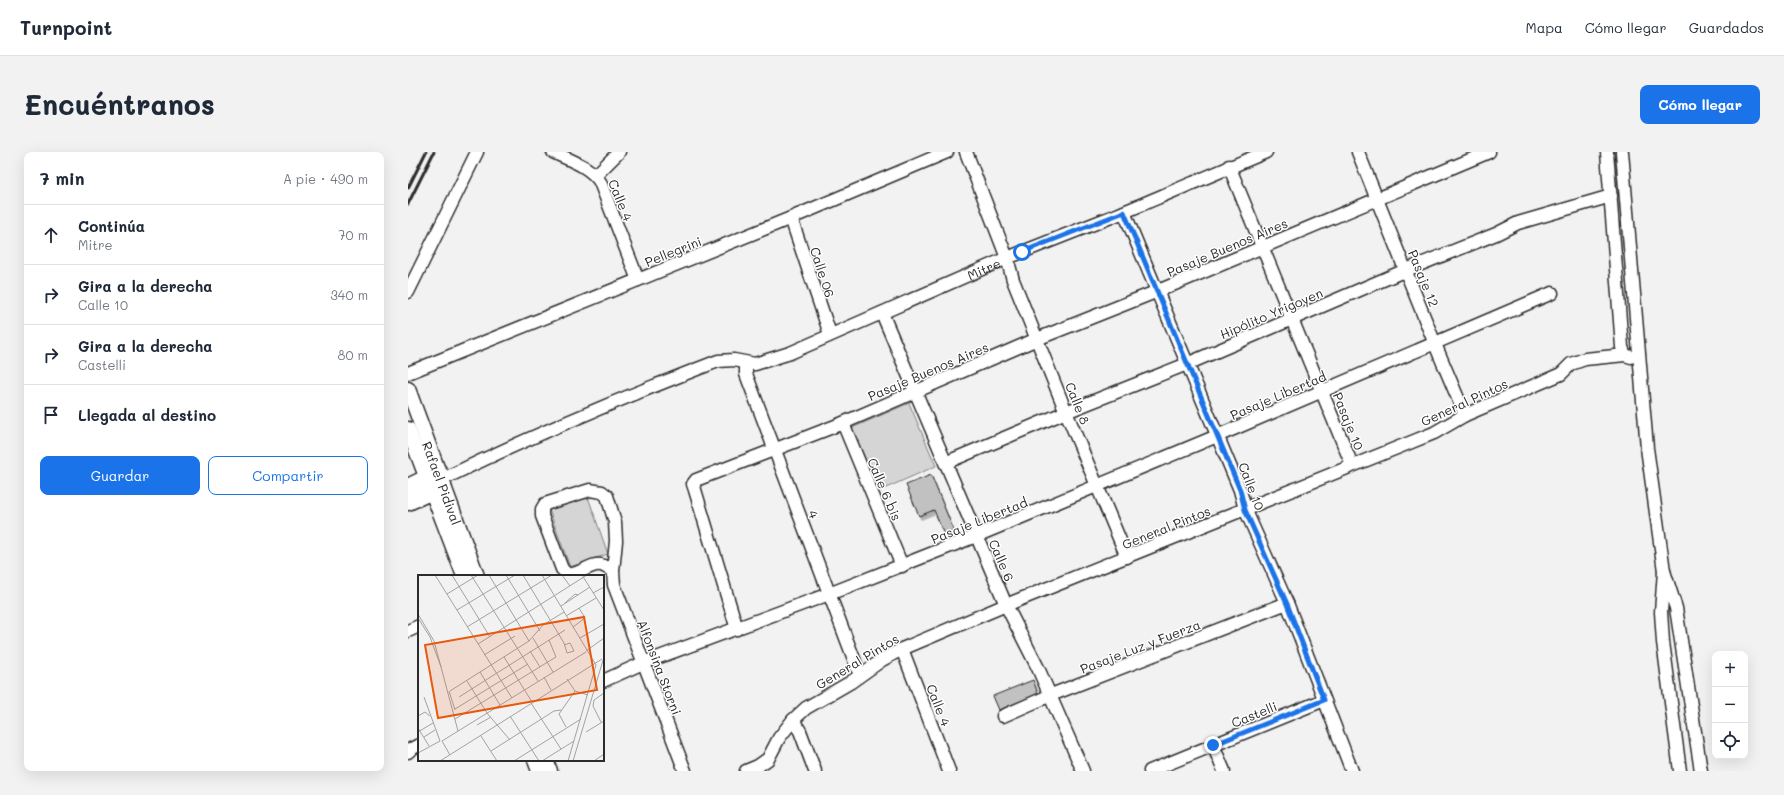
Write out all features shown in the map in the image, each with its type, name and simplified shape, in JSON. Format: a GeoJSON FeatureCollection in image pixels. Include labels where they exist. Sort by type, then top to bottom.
{"type":"FeatureCollection","features":[{"type":"Feature","properties":{"kind":"main road"},"geometry":{"type":"LineString","coordinates":[[408,487],[436,482]]}},
{"type":"Feature","properties":{"kind":"main road"},"geometry":{"type":"LineString","coordinates":[[408,502],[436,482]]}},
{"type":"Feature","properties":{"kind":"street"},"geometry":{"type":"LineString","coordinates":[[408,292],[477,152]]}},
{"type":"Feature","properties":{"kind":"street","name":"Calle 4"},"geometry":{"type":"LineString","coordinates":[[553,152],[586,168],[596,175],[638,280]]}},
{"type":"Feature","properties":{"kind":"street"},"geometry":{"type":"LineString","coordinates":[[596,175],[619,152]]}},
{"type":"Feature","properties":{"kind":"street","name":"Pellegrini"},"geometry":{"type":"LineString","coordinates":[[408,373],[791,218],[947,152]]}},
{"type":"Feature","properties":{"kind":"street","name":"Calle 8"},"geometry":{"type":"LineString","coordinates":[[966,152],[1007,258],[1013,280],[1066,412],[1127,557]]}},
{"type":"Feature","properties":{"kind":"street","name":"Mitre"},"geometry":{"type":"LineString","coordinates":[[436,482],[499,451],[718,361],[734,360],[755,364],[777,358],[1007,258],[1124,212],[1229,166],[1266,152]]}},
{"type":"Feature","properties":{"kind":"street","name":"Pasaje 12"},"geometry":{"type":"LineString","coordinates":[[1358,152],[1465,415]]}},
{"type":"Feature","properties":{"kind":"street","name":"Pasaje Buenos Aires"},"geometry":{"type":"LineString","coordinates":[[737,629],[693,484],[696,480],[843,423],[1037,339],[1158,291],[1489,152]]}},
{"type":"Feature","properties":{"kind":"street"},"geometry":{"type":"LineString","coordinates":[[1607,152],[1622,347],[1625,356]]}},
{"type":"Feature","properties":{"kind":"street"},"geometry":{"type":"LineString","coordinates":[[1622,152],[1647,448],[1664,570],[1676,608],[1701,771]]}},
{"type":"Feature","properties":{"kind":"street","name":"Pasaje 10"},"geometry":{"type":"LineString","coordinates":[[1229,166],[1352,465]]}},
{"type":"Feature","properties":{"kind":"street","name":"Hipólito Yrigoyen"},"geometry":{"type":"LineString","coordinates":[[945,464],[1066,412],[1292,320],[1406,270],[1496,234],[1518,222],[1610,196]]}},
{"type":"Feature","properties":{"kind":"street","name":"Calle 10"},"geometry":{"type":"LineString","coordinates":[[1124,212],[1240,490],[1245,510],[1287,604],[1352,771]]}},
{"type":"Feature","properties":{"kind":"street","name":"Calle 06"},"geometry":{"type":"LineString","coordinates":[[791,218],[830,334]]}},
{"type":"Feature","properties":{"kind":"street","name":"Pasaje Libertad"},"geometry":{"type":"LineString","coordinates":[[604,680],[643,663],[829,594],[976,536],[1322,392],[1552,293]]}},
{"type":"Feature","properties":{"kind":"street","name":"Calle 6"},"geometry":{"type":"LineString","coordinates":[[882,313],[1006,605],[1051,695],[1083,771]]}},
{"type":"Feature","properties":{"kind":"street","name":"General Pintos"},"geometry":{"type":"LineString","coordinates":[[746,771],[758,766],[768,759],[779,738],[793,720],[806,708],[851,682],[882,660],[902,649],[1006,605],[1434,433],[1465,415],[1560,374],[1571,364],[1585,359],[1625,356],[1639,359]]}},
{"type":"Feature","properties":{"kind":"street","name":"4"},"geometry":{"type":"LineString","coordinates":[[746,363],[746,374],[860,675]]}},
{"type":"Feature","properties":{"kind":"street","name":"Rafael Pidival"},"geometry":{"type":"LineString","coordinates":[[408,389],[464,575]]}},
{"type":"Feature","properties":{"kind":"street","name":"Calle 6 bis"},"geometry":{"type":"LineString","coordinates":[[843,423],[902,566]]}},
{"type":"Feature","properties":{"kind":"street","name":"Rafael Pidival"},"geometry":{"type":"LineString","coordinates":[[408,429],[436,482],[477,575]]}},
{"type":"Feature","properties":{"kind":"street","name":"Alfonsina Storni"},"geometry":{"type":"LineString","coordinates":[[613,571],[602,565],[597,565],[575,574],[566,574],[562,569],[542,516],[542,509],[545,504],[590,490],[602,492],[607,496],[615,522],[616,541],[613,571],[614,585],[685,771]]}},
{"type":"Feature","properties":{"kind":"street"},"geometry":{"type":"LineString","coordinates":[[1664,570],[1661,612],[1663,642],[1680,771]]}},
{"type":"Feature","properties":{"kind":"street","name":"Pasaje Luz y Fuerza"},"geometry":{"type":"LineString","coordinates":[[1003,716],[1051,695],[1287,604]]}},
{"type":"Feature","properties":{"kind":"street"},"geometry":{"type":"LineString","coordinates":[[408,631],[418,626]]}},
{"type":"Feature","properties":{"kind":"street","name":"Calle 4"},"geometry":{"type":"LineString","coordinates":[[902,649],[949,771]]}},
{"type":"Feature","properties":{"kind":"street","name":"Castelli"},"geometry":{"type":"LineString","coordinates":[[1150,771],[1324,700]]}},
{"type":"Feature","properties":{"kind":"street"},"geometry":{"type":"LineString","coordinates":[[793,720],[800,731],[815,771]]}},
{"type":"Feature","properties":{"kind":"street"},"geometry":{"type":"LineString","coordinates":[[1213,745],[1224,771]]}},
{"type":"Feature","properties":{"kind":"street"},"geometry":{"type":"LineString","coordinates":[[408,752],[418,746]]}},
{"type":"Feature","properties":{"kind":"street"},"geometry":{"type":"LineString","coordinates":[[535,761],[539,771]]}},
{"type":"Feature","properties":{"kind":"street"},"geometry":{"type":"LineString","coordinates":[[546,761],[550,771]]}},
{"type":"Feature","properties":{"kind":"shaded area"},"geometry":{"type":"Polygon","coordinates":[[[909,403],[936,466],[879,491],[852,428],[909,403]]]}},
{"type":"Feature","properties":{"kind":"shaded area"},"geometry":{"type":"Polygon","coordinates":[[[588,497],[608,554],[570,567],[549,510],[588,497]]]}},
{"type":"Feature","properties":{"kind":"building"},"geometry":{"type":"Polygon","coordinates":[[[931,475],[954,531],[944,535],[934,510],[919,516],[906,485],[931,475]]]}},
{"type":"Feature","properties":{"kind":"building"},"geometry":{"type":"Polygon","coordinates":[[[1033,680],[1038,694],[999,710],[993,696],[1033,680]]]}},
{"type":"Feature","properties":{"kind":"railway"},"geometry":{"type":"LineString","coordinates":[[408,188],[426,152]]}},
{"type":"Feature","properties":{"kind":"railway"},"geometry":{"type":"LineString","coordinates":[[408,204],[434,152]]}},
{"type":"Feature","properties":{"kind":"route"},"geometry":{"type":"LineString","coordinates":[[1022,252],[1124,212],[1240,490],[1245,510],[1287,604],[1324,700],[1213,745]]}}]}
